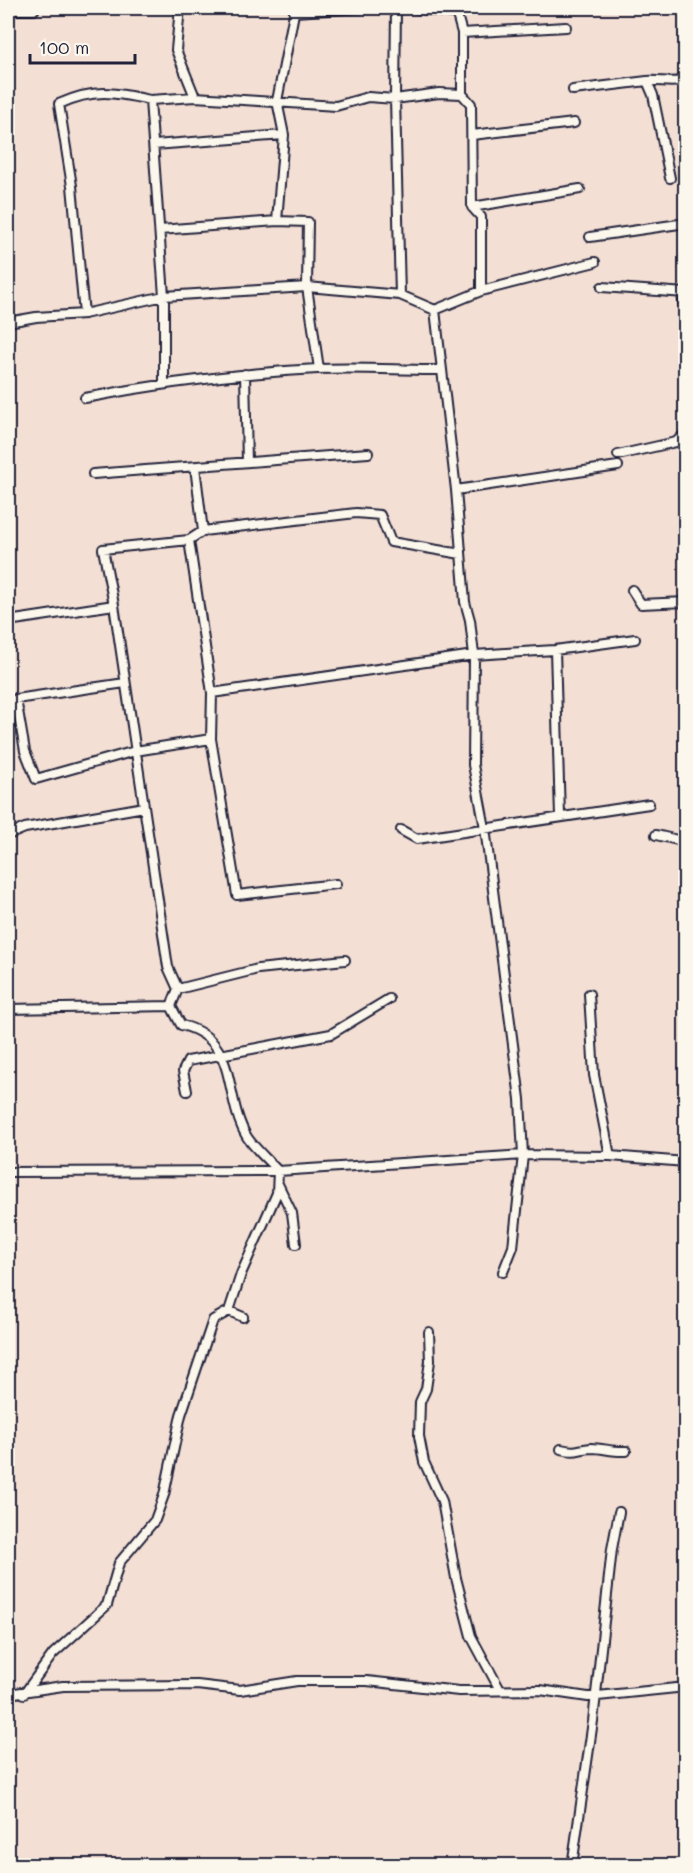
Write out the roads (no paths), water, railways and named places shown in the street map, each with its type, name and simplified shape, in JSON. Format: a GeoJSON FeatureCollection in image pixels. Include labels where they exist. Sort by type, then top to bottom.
{"type":"FeatureCollection","features":[{"type":"Feature","properties":{"kind":"street"},"geometry":{"type":"LineString","coordinates":[[8,10],[34,10],[34,8]]}},
{"type":"Feature","properties":{"kind":"street"},"geometry":{"type":"LineString","coordinates":[[180,8],[176,50],[195,97]]}},
{"type":"Feature","properties":{"kind":"street"},"geometry":{"type":"LineString","coordinates":[[277,221],[284,135],[277,101],[294,10],[362,8]]}},
{"type":"Feature","properties":{"kind":"street"},"geometry":{"type":"LineString","coordinates":[[396,8],[394,99],[400,295]]}},
{"type":"Feature","properties":{"kind":"street"},"geometry":{"type":"LineString","coordinates":[[413,8],[455,10],[462,33],[462,94],[471,104],[472,207],[481,217],[480,291]]}},
{"type":"Feature","properties":{"kind":"street"},"geometry":{"type":"LineString","coordinates":[[462,33],[566,27]]}},
{"type":"Feature","properties":{"kind":"street"},"geometry":{"type":"LineString","coordinates":[[573,90],[666,79],[676,83],[686,80]]}},
{"type":"Feature","properties":{"kind":"street"},"geometry":{"type":"LineString","coordinates":[[647,81],[653,95],[670,178]]}},
{"type":"Feature","properties":{"kind":"street"},"geometry":{"type":"LineString","coordinates":[[84,314],[72,186],[59,104],[81,94],[113,92],[150,100],[195,97],[336,106],[368,97],[394,99],[439,93],[462,94]]}},
{"type":"Feature","properties":{"kind":"street"},"geometry":{"type":"LineString","coordinates":[[150,100],[164,296],[164,382]]}},
{"type":"Feature","properties":{"kind":"street"},"geometry":{"type":"LineString","coordinates":[[472,135],[574,123]]}},
{"type":"Feature","properties":{"kind":"street"},"geometry":{"type":"LineString","coordinates":[[154,145],[284,135]]}},
{"type":"Feature","properties":{"kind":"street"},"geometry":{"type":"LineString","coordinates":[[472,207],[580,189]]}},
{"type":"Feature","properties":{"kind":"street"},"geometry":{"type":"LineString","coordinates":[[160,230],[277,221],[308,222],[307,287],[319,369]]}},
{"type":"Feature","properties":{"kind":"street"},"geometry":{"type":"LineString","coordinates":[[591,237],[686,224]]}},
{"type":"Feature","properties":{"kind":"street"},"geometry":{"type":"LineString","coordinates":[[8,322],[36,317],[84,314],[164,296],[307,287],[400,295],[435,309],[480,291],[595,262]]}},
{"type":"Feature","properties":{"kind":"street"},"geometry":{"type":"LineString","coordinates":[[602,287],[684,293],[686,323]]}},
{"type":"Feature","properties":{"kind":"street"},"geometry":{"type":"LineString","coordinates":[[435,309],[456,490],[460,554],[474,656],[473,765],[485,828],[520,1100],[523,1155],[513,1246],[502,1272]]}},
{"type":"Feature","properties":{"kind":"street"},"geometry":{"type":"LineString","coordinates":[[86,398],[164,382],[245,374],[319,369],[441,370]]}},
{"type":"Feature","properties":{"kind":"street"},"geometry":{"type":"LineString","coordinates":[[245,374],[247,462]]}},
{"type":"Feature","properties":{"kind":"street"},"geometry":{"type":"LineString","coordinates":[[618,455],[676,442],[686,433]]}},
{"type":"Feature","properties":{"kind":"street"},"geometry":{"type":"LineString","coordinates":[[93,474],[368,453]]}},
{"type":"Feature","properties":{"kind":"street"},"geometry":{"type":"LineString","coordinates":[[456,490],[618,466]]}},
{"type":"Feature","properties":{"kind":"street"},"geometry":{"type":"LineString","coordinates":[[195,467],[203,531]]}},
{"type":"Feature","properties":{"kind":"street"},"geometry":{"type":"LineString","coordinates":[[24,1694],[53,1654],[107,1605],[119,1563],[155,1520],[164,1495],[181,1414],[213,1320],[229,1311],[241,1274],[277,1193],[278,1183],[278,1171],[247,1136],[230,1089],[223,1055],[216,1043],[193,1028],[181,1025],[171,1006],[177,989],[168,967],[114,605],[103,549],[189,540],[203,531],[356,513],[380,515],[391,542],[460,554]]}},
{"type":"Feature","properties":{"kind":"street"},"geometry":{"type":"LineString","coordinates":[[189,540],[212,693],[211,739],[237,895],[336,884]]}},
{"type":"Feature","properties":{"kind":"street"},"geometry":{"type":"LineString","coordinates":[[632,590],[641,604],[686,602]]}},
{"type":"Feature","properties":{"kind":"street"},"geometry":{"type":"LineString","coordinates":[[8,621],[114,605]]}},
{"type":"Feature","properties":{"kind":"street"},"geometry":{"type":"LineString","coordinates":[[212,693],[474,656],[555,650],[635,639]]}},
{"type":"Feature","properties":{"kind":"street"},"geometry":{"type":"LineString","coordinates":[[555,650],[560,816]]}},
{"type":"Feature","properties":{"kind":"street"},"geometry":{"type":"LineString","coordinates":[[125,682],[16,699],[26,751],[36,779],[135,751],[211,739]]}},
{"type":"Feature","properties":{"kind":"street"},"geometry":{"type":"LineString","coordinates":[[401,830],[417,839],[649,804]]}},
{"type":"Feature","properties":{"kind":"street"},"geometry":{"type":"LineString","coordinates":[[8,836],[25,828],[144,807]]}},
{"type":"Feature","properties":{"kind":"street"},"geometry":{"type":"LineString","coordinates":[[656,835],[686,842]]}},
{"type":"Feature","properties":{"kind":"street"},"geometry":{"type":"LineString","coordinates":[[177,989],[258,969],[345,960]]}},
{"type":"Feature","properties":{"kind":"street"},"geometry":{"type":"LineString","coordinates":[[589,994],[594,1075],[610,1156]]}},
{"type":"Feature","properties":{"kind":"street"},"geometry":{"type":"LineString","coordinates":[[187,1091],[183,1071],[188,1061],[331,1034],[388,999]]}},
{"type":"Feature","properties":{"kind":"street"},"geometry":{"type":"LineString","coordinates":[[8,1009],[171,1006]]}},
{"type":"Feature","properties":{"kind":"street"},"geometry":{"type":"LineString","coordinates":[[8,1172],[278,1171],[523,1155],[610,1156],[686,1162]]}},
{"type":"Feature","properties":{"kind":"street"},"geometry":{"type":"LineString","coordinates":[[278,1183],[292,1213],[297,1244]]}},
{"type":"Feature","properties":{"kind":"street"},"geometry":{"type":"LineString","coordinates":[[229,1311],[243,1317]]}},
{"type":"Feature","properties":{"kind":"street"},"geometry":{"type":"LineString","coordinates":[[429,1332],[430,1361],[426,1389],[420,1402],[419,1436],[424,1462],[442,1501],[456,1578],[471,1636],[499,1688]]}},
{"type":"Feature","properties":{"kind":"street"},"geometry":{"type":"LineString","coordinates":[[561,1449],[577,1452],[590,1448],[612,1452],[626,1451]]}},
{"type":"Feature","properties":{"kind":"street"},"geometry":{"type":"LineString","coordinates":[[572,1866],[596,1697],[612,1549],[619,1512]]}},
{"type":"Feature","properties":{"kind":"street"},"geometry":{"type":"LineString","coordinates":[[8,1694],[24,1694],[63,1686],[197,1685],[240,1690],[297,1682],[367,1681],[459,1691],[499,1688],[540,1689],[596,1697],[686,1687]]}}]}
